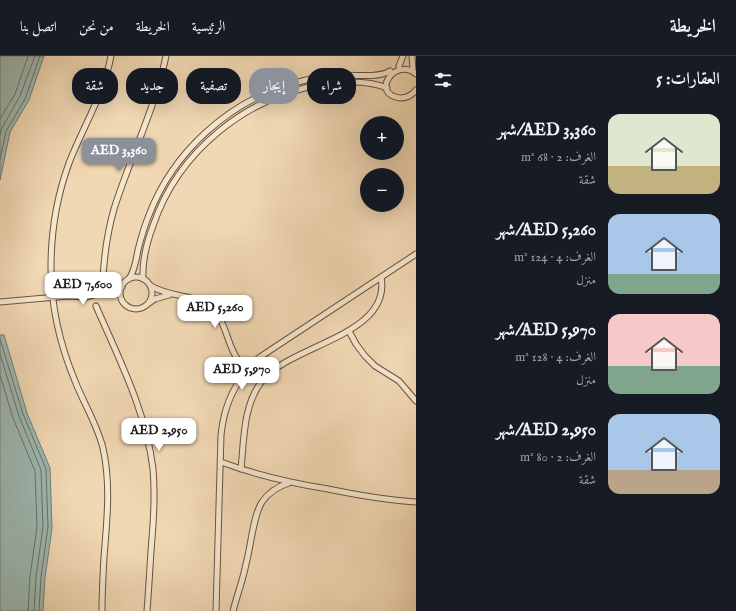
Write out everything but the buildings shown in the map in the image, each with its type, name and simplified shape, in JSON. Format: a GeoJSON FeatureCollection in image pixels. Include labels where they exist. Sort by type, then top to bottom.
{"type":"FeatureCollection","features":[{"type":"Feature","properties":{"kind":"street"},"geometry":{"type":"LineString","coordinates":[[102,611],[109,504],[106,464],[95,424],[74,380],[63,349],[52,297],[51,269],[54,224],[61,188],[75,149],[100,94],[111,56]]}},
{"type":"Feature","properties":{"kind":"street"},"geometry":{"type":"LineString","coordinates":[[99,294],[112,218],[151,106],[166,56]]}},
{"type":"Feature","properties":{"kind":"street"},"geometry":{"type":"LineString","coordinates":[[399,66],[403,56]]}},
{"type":"Feature","properties":{"kind":"street"},"geometry":{"type":"LineString","coordinates":[[412,56],[414,72]]}},
{"type":"Feature","properties":{"kind":"street"},"geometry":{"type":"LineString","coordinates":[[108,294],[122,287],[129,279],[135,267],[146,221],[159,191],[184,155],[211,127],[249,101],[286,85],[320,77],[349,74],[378,75],[399,66],[406,66],[414,72]]}},
{"type":"Feature","properties":{"kind":"street"},"geometry":{"type":"LineString","coordinates":[[390,71],[386,77],[387,88],[391,94],[401,98],[408,97],[416,90]]}},
{"type":"Feature","properties":{"kind":"street"},"geometry":{"type":"LineString","coordinates":[[143,279],[143,264],[149,238],[162,204],[173,184],[187,164],[202,146],[219,132],[248,111],[267,101],[291,92],[331,83],[354,82],[371,83],[387,88]]}},
{"type":"Feature","properties":{"kind":"street"},"geometry":{"type":"LineString","coordinates":[[216,611],[222,427],[225,411],[233,390],[248,369],[260,357],[416,254]]}},
{"type":"Feature","properties":{"kind":"street"},"geometry":{"type":"LineString","coordinates":[[241,469],[248,411],[252,398],[262,381],[281,364],[349,331],[364,321],[375,309],[382,292],[381,277]]}},
{"type":"Feature","properties":{"kind":"street"},"geometry":{"type":"LineString","coordinates":[[129,279],[143,279],[160,292],[172,295],[181,295],[200,301],[209,306],[221,319],[235,356],[248,369]]}},
{"type":"Feature","properties":{"kind":"street"},"geometry":{"type":"LineString","coordinates":[[149,303],[152,293],[151,286]]}},
{"type":"Feature","properties":{"kind":"street"},"geometry":{"type":"LineString","coordinates":[[122,287],[120,294],[122,301]]}},
{"type":"Feature","properties":{"kind":"street"},"geometry":{"type":"LineString","coordinates":[[0,302],[108,294],[116,296],[130,308],[136,309],[144,308],[155,300],[172,295]]}},
{"type":"Feature","properties":{"kind":"street"},"geometry":{"type":"LineString","coordinates":[[96,306],[135,397],[146,432],[151,457],[154,480],[154,503],[147,611]]}},
{"type":"Feature","properties":{"kind":"street"},"geometry":{"type":"LineString","coordinates":[[349,331],[365,356],[376,366],[399,381],[416,401]]}},
{"type":"Feature","properties":{"kind":"street"},"geometry":{"type":"LineString","coordinates":[[221,462],[291,483],[375,498],[416,502]]}},
{"type":"Feature","properties":{"kind":"street"},"geometry":{"type":"LineString","coordinates":[[233,611],[246,565],[259,507],[265,498],[274,490],[291,483]]}},
{"type":"Feature","properties":{"kind":"water"},"geometry":{"type":"Polygon","coordinates":[[[0,56],[44,56],[29,100],[10,132],[0,180],[0,56]]]}},
{"type":"Feature","properties":{"kind":"water"},"geometry":{"type":"Polygon","coordinates":[[[0,335],[4,335],[27,413],[50,468],[52,528],[45,578],[43,611],[0,611],[0,335]]]}}]}
